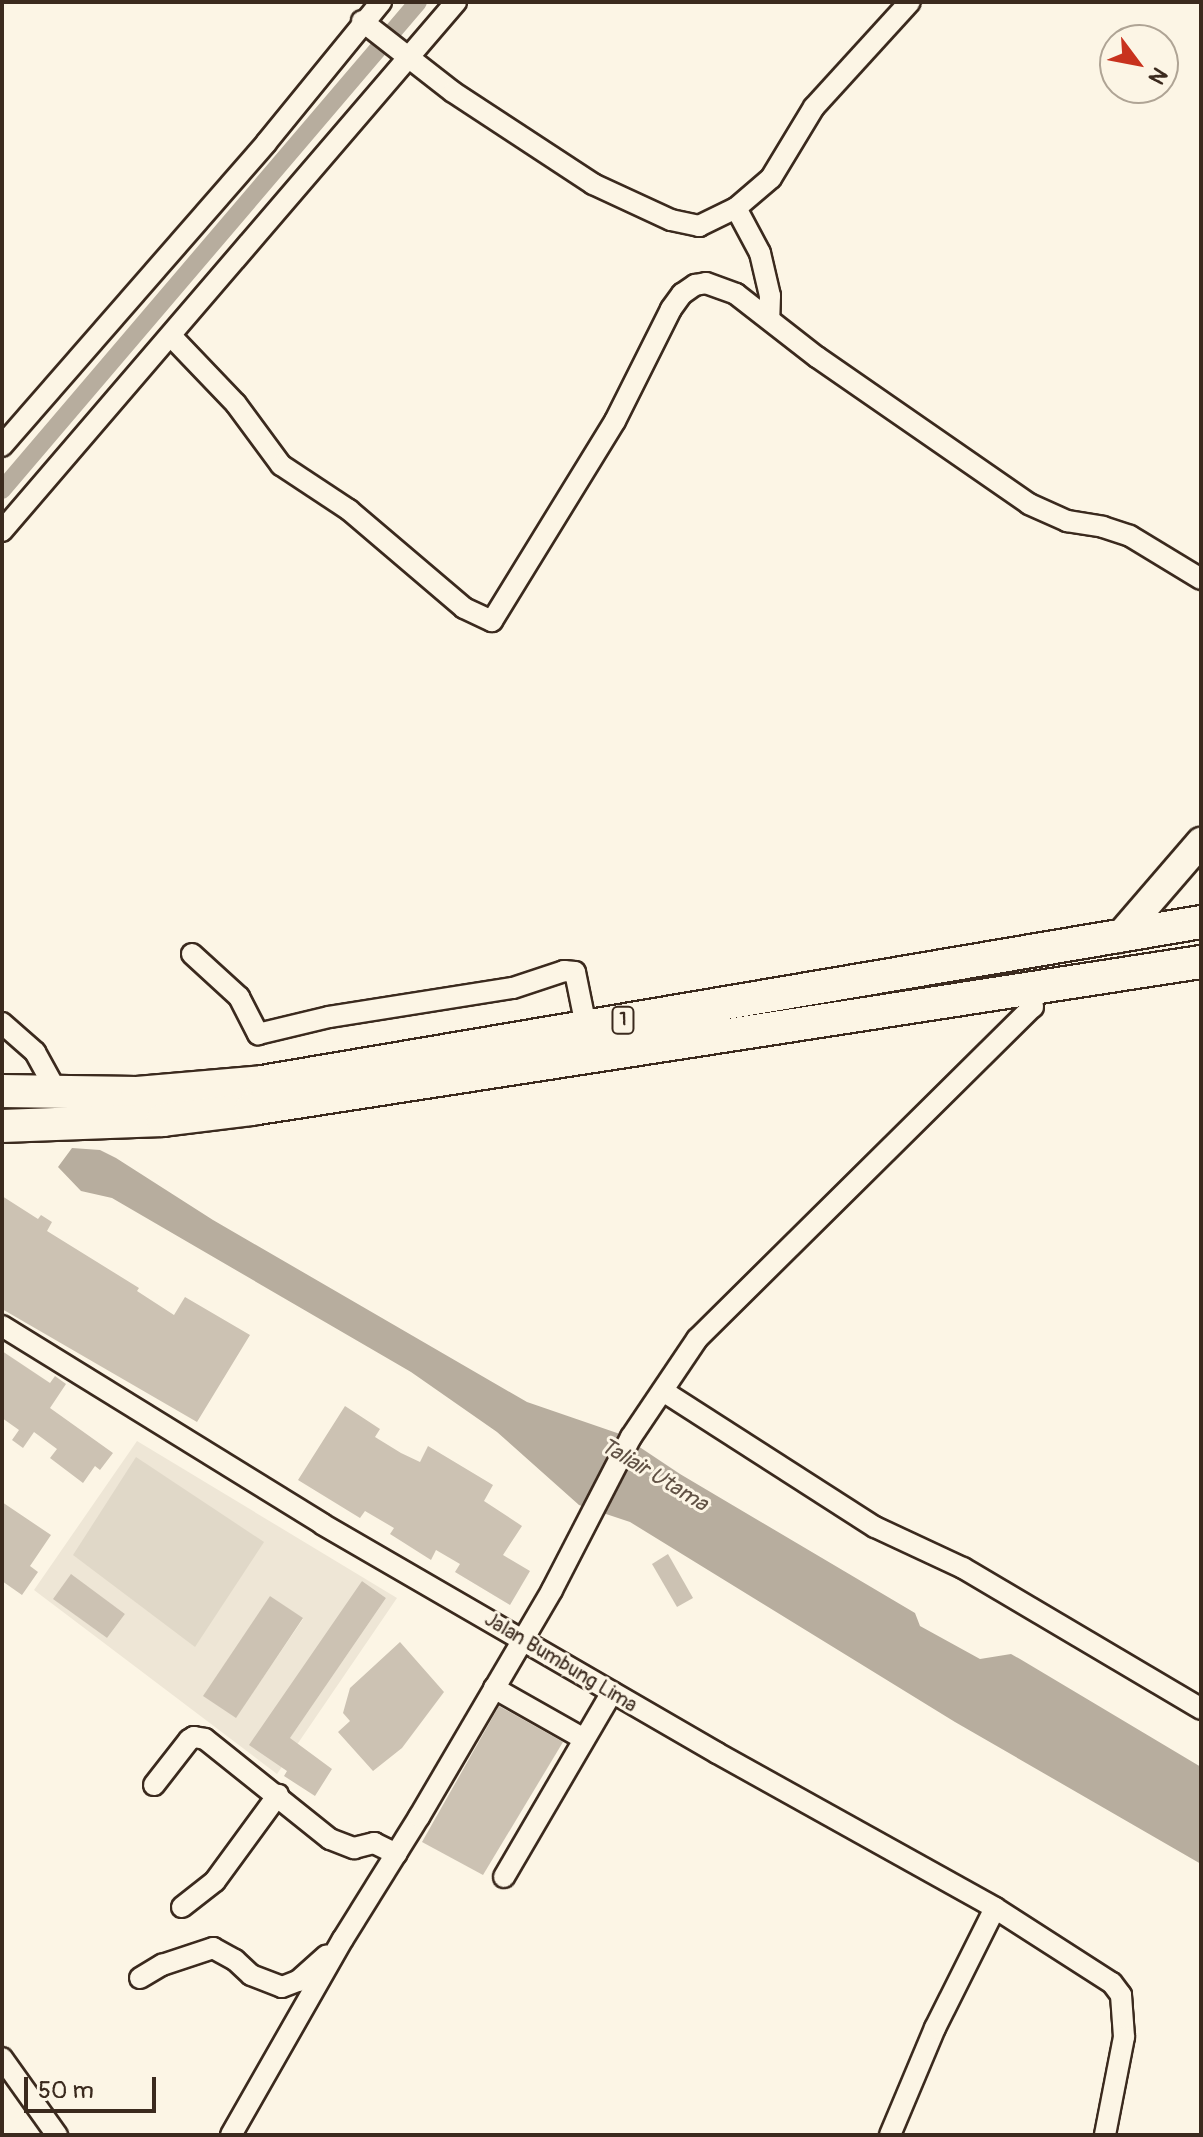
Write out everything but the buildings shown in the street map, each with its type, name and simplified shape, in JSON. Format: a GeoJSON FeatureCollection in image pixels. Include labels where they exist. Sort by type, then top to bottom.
{"type":"FeatureCollection","features":[{"type":"Feature","properties":{"kind":"highway","name":"1"},"geometry":{"type":"LineString","coordinates":[[2,1091],[137,1093],[262,1082],[584,1018],[1118,938],[1201,922]]}},
{"type":"Feature","properties":{"kind":"highway","name":"1"},"geometry":{"type":"LineString","coordinates":[[8,1126],[73,1126],[251,1109],[1201,962]]}},
{"type":"Feature","properties":{"kind":"main road"},"geometry":{"type":"LineString","coordinates":[[1118,938],[1201,842]]}},
{"type":"Feature","properties":{"kind":"main road"},"geometry":{"type":"LineString","coordinates":[[1201,856],[1201,874]]}},
{"type":"Feature","properties":{"kind":"street"},"geometry":{"type":"LineString","coordinates":[[2,446],[266,143],[366,25],[381,2]]}},
{"type":"Feature","properties":{"kind":"street"},"geometry":{"type":"LineString","coordinates":[[2,531],[171,336],[404,55],[456,2]]}},
{"type":"Feature","properties":{"kind":"street"},"geometry":{"type":"LineString","coordinates":[[366,25],[464,100],[614,195],[687,226],[699,226],[736,208],[777,171],[786,148],[823,95],[910,2]]}},
{"type":"Feature","properties":{"kind":"street"},"geometry":{"type":"LineString","coordinates":[[736,208],[760,253],[770,296],[769,319]]}},
{"type":"Feature","properties":{"kind":"street"},"geometry":{"type":"LineString","coordinates":[[171,336],[236,404],[281,465],[349,510],[464,608],[492,621],[583,477],[671,309],[682,294],[695,285],[721,285],[817,357],[1029,504],[1067,521],[1103,527],[1130,536],[1201,579]]}},
{"type":"Feature","properties":{"kind":"street"},"geometry":{"type":"LineString","coordinates":[[192,954],[239,997],[258,1034],[329,1017],[513,988],[564,971],[575,972],[584,1018]]}},
{"type":"Feature","properties":{"kind":"street"},"geometry":{"type":"LineString","coordinates":[[231,2135],[343,1939],[397,1854],[552,1590],[582,1525],[631,1437],[697,1339],[1033,1007],[1031,990]]}},
{"type":"Feature","properties":{"kind":"street"},"geometry":{"type":"LineString","coordinates":[[2,1023],[35,1052],[50,1092]]}},
{"type":"Feature","properties":{"kind":"street","name":"Jalan Bumbung Lima"},"geometry":{"type":"LineString","coordinates":[[2,1326],[322,1524],[995,1908],[1083,1962],[1121,1995],[1124,2037],[1105,2135]]}},
{"type":"Feature","properties":{"kind":"street"},"geometry":{"type":"LineString","coordinates":[[663,1391],[875,1527],[963,1568],[1201,1709]]}},
{"type":"Feature","properties":{"kind":"street"},"geometry":{"type":"LineString","coordinates":[[494,1688],[584,1739]]}},
{"type":"Feature","properties":{"kind":"street"},"geometry":{"type":"LineString","coordinates":[[504,1877],[612,1692]]}},
{"type":"Feature","properties":{"kind":"street"},"geometry":{"type":"LineString","coordinates":[[154,1785],[194,1737],[205,1739],[330,1839],[354,1848],[374,1843],[397,1854]]}},
{"type":"Feature","properties":{"kind":"street"},"geometry":{"type":"LineString","coordinates":[[182,1907],[215,1881],[278,1795]]}},
{"type":"Feature","properties":{"kind":"street"},"geometry":{"type":"LineString","coordinates":[[890,2135],[935,2028],[995,1908]]}},
{"type":"Feature","properties":{"kind":"street"},"geometry":{"type":"LineString","coordinates":[[140,1978],[162,1965],[213,1948],[235,1960],[251,1975],[282,1987],[298,1981],[343,1939]]}},
{"type":"Feature","properties":{"kind":"street"},"geometry":{"type":"LineString","coordinates":[[2,2058],[57,2135]]}},
{"type":"Feature","properties":{"kind":"shaded area"},"geometry":{"type":"Polygon","coordinates":[[[137,1441],[397,1598],[277,1774],[34,1590],[137,1441]],[[71,1575],[54,1599],[107,1638],[125,1614],[71,1575]],[[362,1581],[274,1761],[386,1598],[362,1581]],[[270,1596],[236,1717],[303,1619],[270,1596]]]}},
{"type":"Feature","properties":{"kind":"shaded area"},"geometry":{"type":"Polygon","coordinates":[[[136,1457],[264,1542],[195,1647],[73,1555],[136,1457]]]}},
{"type":"Feature","properties":{"kind":"water","name":"Taliair Utama"},"geometry":{"type":"Polygon","coordinates":[[[72,1148],[100,1150],[116,1158],[213,1220],[527,1402],[620,1434],[680,1474],[915,1613],[920,1626],[980,1659],[1011,1654],[1201,1767],[1201,1864],[955,1722],[630,1522],[579,1505],[497,1432],[411,1372],[112,1198],[81,1191],[58,1167],[72,1148]]]}},
{"type":"Feature","properties":{"kind":"waterway"},"geometry":{"type":"LineString","coordinates":[[2,490],[418,2]]}}]}
